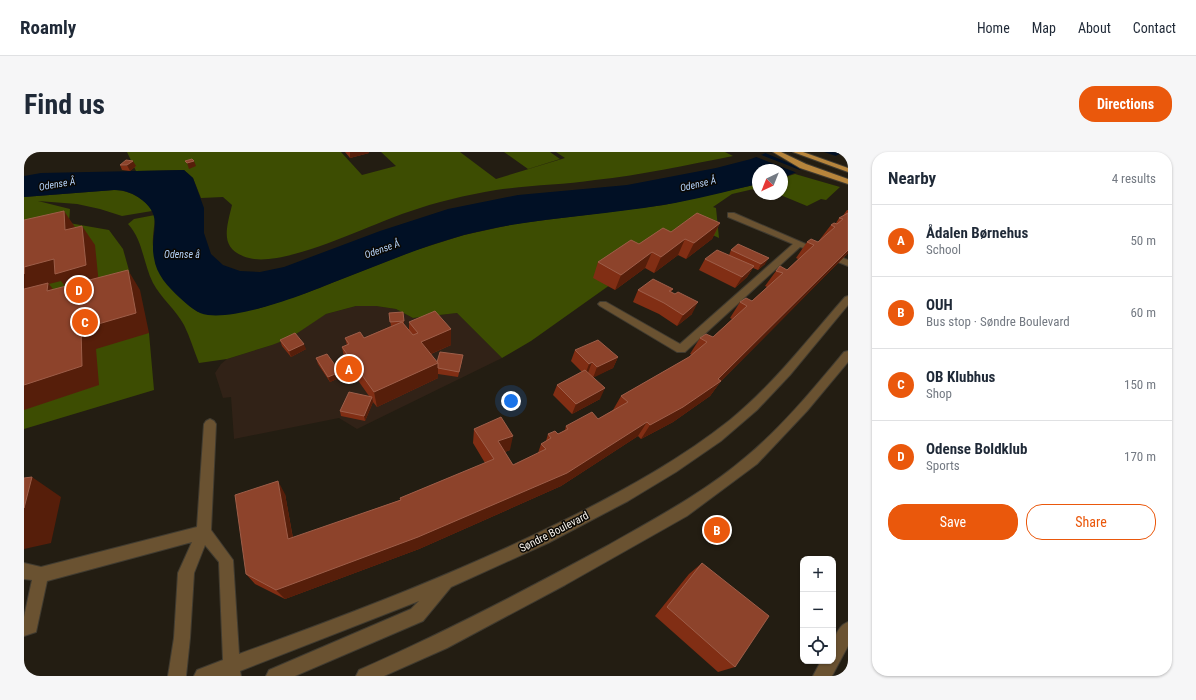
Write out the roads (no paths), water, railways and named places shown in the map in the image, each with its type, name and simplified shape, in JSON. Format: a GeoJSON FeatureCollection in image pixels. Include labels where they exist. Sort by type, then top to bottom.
{"type":"FeatureCollection","features":[{"type":"Feature","properties":{"kind":"main road"},"geometry":{"type":"LineString","coordinates":[[776,152],[804,166],[848,182]]}},
{"type":"Feature","properties":{"kind":"main road"},"geometry":{"type":"LineString","coordinates":[[782,152],[848,176]]}},
{"type":"Feature","properties":{"kind":"main road"},"geometry":{"type":"LineString","coordinates":[[796,152],[846,167]]}},
{"type":"Feature","properties":{"kind":"main road"},"geometry":{"type":"LineString","coordinates":[[810,152],[846,167]]}},
{"type":"Feature","properties":{"kind":"street"},"geometry":{"type":"LineString","coordinates":[[731,215],[815,250]]}},
{"type":"Feature","properties":{"kind":"street"},"geometry":{"type":"LineString","coordinates":[[603,304],[681,349],[799,243]]}},
{"type":"Feature","properties":{"kind":"street","name":"Søndre Boulevard"},"geometry":{"type":"LineString","coordinates":[[203,676],[228,672],[447,582],[532,545],[646,484],[718,437],[770,389],[848,299]]}},
{"type":"Feature","properties":{"kind":"street"},"geometry":{"type":"LineString","coordinates":[[365,676],[441,642],[476,624],[560,580],[682,512],[752,460],[803,408],[848,355]]}},
{"type":"Feature","properties":{"kind":"street"},"geometry":{"type":"LineString","coordinates":[[177,676],[182,638],[186,573],[204,532],[210,424]]}},
{"type":"Feature","properties":{"kind":"street"},"geometry":{"type":"LineString","coordinates":[[24,571],[41,575],[204,532]]}},
{"type":"Feature","properties":{"kind":"street"},"geometry":{"type":"LineString","coordinates":[[204,532],[226,560],[228,672]]}},
{"type":"Feature","properties":{"kind":"street"},"geometry":{"type":"LineString","coordinates":[[24,628],[30,626],[41,575]]}},
{"type":"Feature","properties":{"kind":"street"},"geometry":{"type":"LineString","coordinates":[[275,676],[417,615],[447,582]]}},
{"type":"Feature","properties":{"kind":"street"},"geometry":{"type":"LineString","coordinates":[[836,652],[848,630]]}},
{"type":"Feature","properties":{"kind":"street"},"geometry":{"type":"LineString","coordinates":[[822,676],[829,664]]}},
{"type":"Feature","properties":{"kind":"water","name":"Odense å"},"geometry":{"type":"Polygon","coordinates":[[[768,152],[845,152],[788,176],[788,164],[752,164],[752,185],[699,198],[638,209],[538,221],[489,229],[464,235],[416,251],[291,299],[238,313],[222,315],[208,315],[196,311],[180,298],[163,280],[157,269],[154,258],[153,241],[155,220],[153,213],[142,200],[135,195],[125,191],[114,190],[24,197],[24,176],[41,173],[184,170],[193,178],[204,208],[204,233],[211,254],[223,265],[240,271],[260,272],[284,267],[380,231],[448,209],[518,195],[627,185],[716,168],[751,159],[768,152]]]}},
{"type":"Feature","properties":{"kind":"place","name":"Odense Boldklub"},"geometry":{"type":"Point","coordinates":[79,290]}},
{"type":"Feature","properties":{"kind":"place","name":"OB Klubhus"},"geometry":{"type":"Point","coordinates":[85,322]}},
{"type":"Feature","properties":{"kind":"place","name":"Ådalen Børnehus"},"geometry":{"type":"Point","coordinates":[349,369]}},
{"type":"Feature","properties":{"kind":"place","name":"OUH"},"geometry":{"type":"Point","coordinates":[717,530]}},
{"type":"Feature","properties":{"kind":"water label","name":"Odense Å"},"geometry":{"type":"Point","coordinates":[57,184]}},
{"type":"Feature","properties":{"kind":"water label","name":"Odense Å"},"geometry":{"type":"Point","coordinates":[698,184]}},
{"type":"Feature","properties":{"kind":"water label","name":"Odense Å"},"geometry":{"type":"Point","coordinates":[382,249]}}]}
